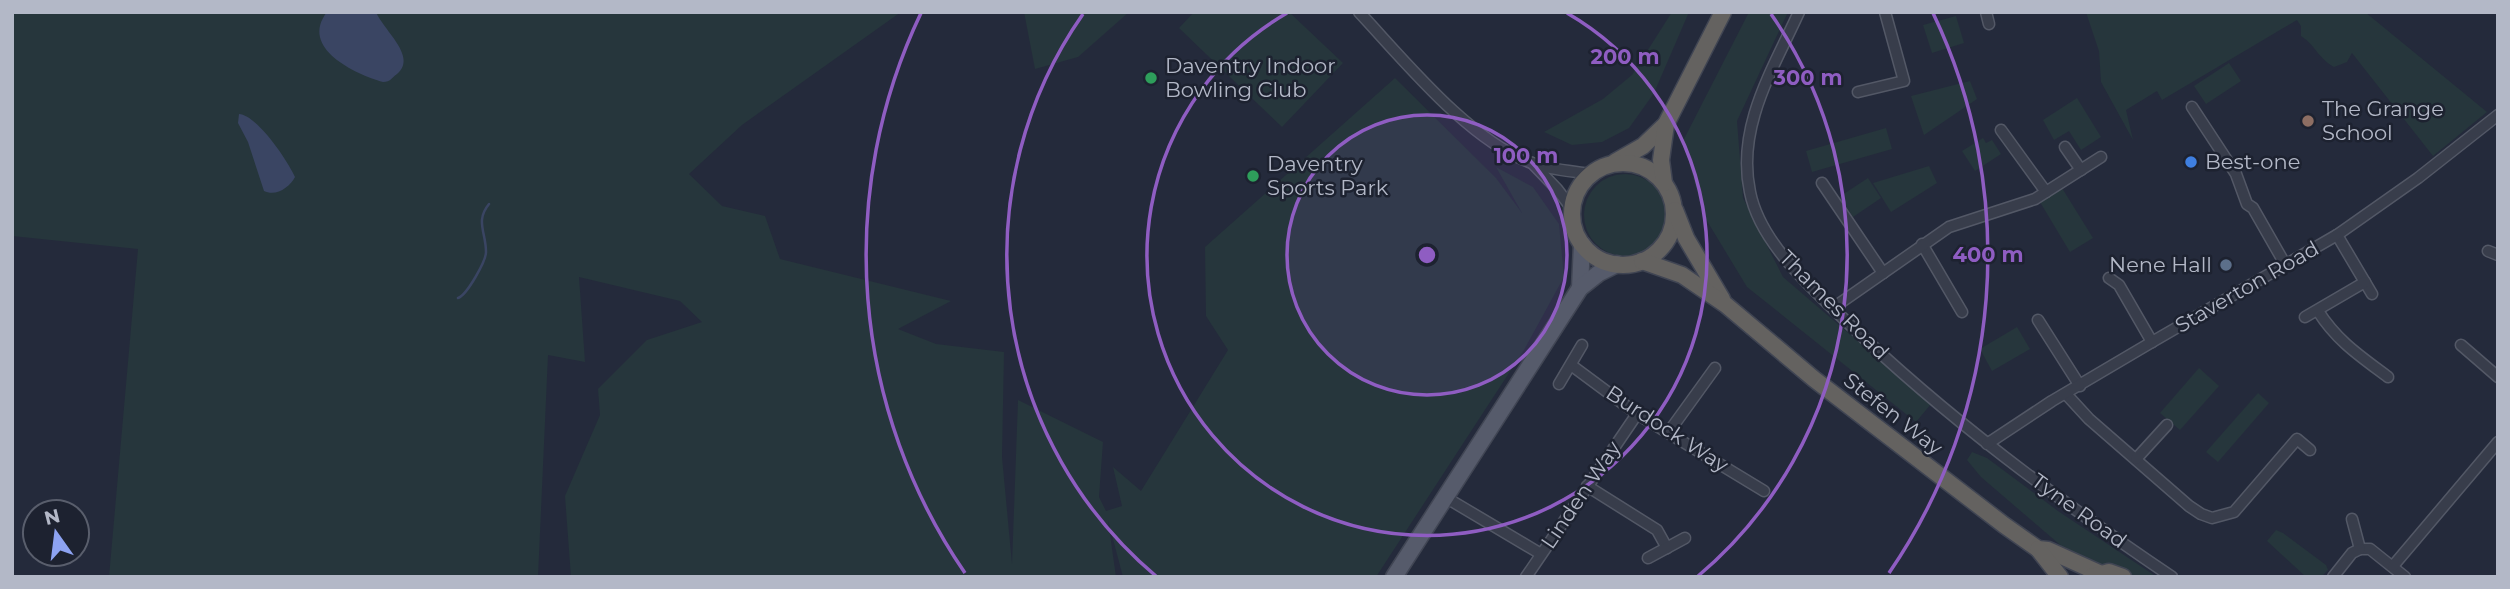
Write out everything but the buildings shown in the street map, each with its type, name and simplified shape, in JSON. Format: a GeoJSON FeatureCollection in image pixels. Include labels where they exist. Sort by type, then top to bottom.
{"type":"FeatureCollection","features":[{"type":"Feature","properties":{"kind":"highway"},"geometry":{"type":"LineString","coordinates":[[1723,12],[1666,124],[1661,160],[1664,183],[1686,238],[1726,305]]}},
{"type":"Feature","properties":{"kind":"highway"},"geometry":{"type":"LineString","coordinates":[[1666,124],[1643,146],[1591,174],[1579,188],[1573,203],[1575,232],[1582,244],[1598,258],[1617,264],[1642,261],[1655,253],[1669,235],[1673,221],[1673,205]]}},
{"type":"Feature","properties":{"kind":"highway"},"geometry":{"type":"LineString","coordinates":[[1612,164],[1642,166],[1664,183]]}},
{"type":"Feature","properties":{"kind":"highway"},"geometry":{"type":"LineString","coordinates":[[1642,261],[1682,275],[1726,305]]}},
{"type":"Feature","properties":{"kind":"highway","name":"Stefen Way"},"geometry":{"type":"LineString","coordinates":[[1726,305],[1765,340],[1907,452],[2038,549],[2060,577]]}},
{"type":"Feature","properties":{"kind":"highway","name":"Stefen Way"},"geometry":{"type":"LineString","coordinates":[[2038,549],[2048,550],[2095,575],[2109,572],[2123,577]]}},
{"type":"Feature","properties":{"kind":"main road"},"geometry":{"type":"LineString","coordinates":[[1580,288],[1582,244]]}},
{"type":"Feature","properties":{"kind":"main road"},"geometry":{"type":"LineString","coordinates":[[1394,577],[1580,288],[1599,273],[1617,264]]}},
{"type":"Feature","properties":{"kind":"street"},"geometry":{"type":"LineString","coordinates":[[1359,12],[1456,113],[1490,141],[1531,163],[1573,210]]}},
{"type":"Feature","properties":{"kind":"street","name":"Thames Road"},"geometry":{"type":"LineString","coordinates":[[1799,12],[1755,107],[1748,135],[1746,159],[1750,195],[1768,234],[1787,261],[1881,354],[1987,444]]}},
{"type":"Feature","properties":{"kind":"street"},"geometry":{"type":"LineString","coordinates":[[1858,92],[1904,81],[1885,12]]}},
{"type":"Feature","properties":{"kind":"street"},"geometry":{"type":"LineString","coordinates":[[1986,12],[1989,24]]}},
{"type":"Feature","properties":{"kind":"street"},"geometry":{"type":"LineString","coordinates":[[2192,107],[2236,174],[2247,204],[2253,208],[2285,264]]}},
{"type":"Feature","properties":{"kind":"street","name":"Staverton Road"},"geometry":{"type":"LineString","coordinates":[[1987,444],[2152,342],[2337,234],[2418,178],[2498,115]]}},
{"type":"Feature","properties":{"kind":"street"},"geometry":{"type":"LineString","coordinates":[[2001,130],[2046,192]]}},
{"type":"Feature","properties":{"kind":"street"},"geometry":{"type":"LineString","coordinates":[[2065,147],[2081,170]]}},
{"type":"Feature","properties":{"kind":"street"},"geometry":{"type":"LineString","coordinates":[[1833,308],[1949,227],[2035,199],[2101,157]]}},
{"type":"Feature","properties":{"kind":"street"},"geometry":{"type":"LineString","coordinates":[[1531,163],[1591,174]]}},
{"type":"Feature","properties":{"kind":"street"},"geometry":{"type":"LineString","coordinates":[[1822,183],[1883,273]]}},
{"type":"Feature","properties":{"kind":"street"},"geometry":{"type":"LineString","coordinates":[[2337,234],[2372,294]]}},
{"type":"Feature","properties":{"kind":"street"},"geometry":{"type":"LineString","coordinates":[[1922,244],[1962,312]]}},
{"type":"Feature","properties":{"kind":"street"},"geometry":{"type":"LineString","coordinates":[[2109,278],[2119,285],[2152,342]]}},
{"type":"Feature","properties":{"kind":"street"},"geometry":{"type":"LineString","coordinates":[[2305,317],[2365,282]]}},
{"type":"Feature","properties":{"kind":"street"},"geometry":{"type":"LineString","coordinates":[[2318,311],[2337,337],[2388,377]]}},
{"type":"Feature","properties":{"kind":"street"},"geometry":{"type":"LineString","coordinates":[[2038,320],[2080,386]]}},
{"type":"Feature","properties":{"kind":"street"},"geometry":{"type":"LineString","coordinates":[[1559,384],[1582,345]]}},
{"type":"Feature","properties":{"kind":"street"},"geometry":{"type":"LineString","coordinates":[[2461,345],[2498,377]]}},
{"type":"Feature","properties":{"kind":"street","name":"Burdock Way"},"geometry":{"type":"LineString","coordinates":[[1571,365],[1637,414],[1764,491]]}},
{"type":"Feature","properties":{"kind":"street"},"geometry":{"type":"LineString","coordinates":[[1668,433],[1715,368]]}},
{"type":"Feature","properties":{"kind":"street"},"geometry":{"type":"LineString","coordinates":[[2066,394],[2089,419],[2189,506],[2213,518],[2234,512],[2297,439],[2310,450]]}},
{"type":"Feature","properties":{"kind":"street","name":"Linden Way"},"geometry":{"type":"LineString","coordinates":[[1526,577],[1637,414]]}},
{"type":"Feature","properties":{"kind":"street"},"geometry":{"type":"LineString","coordinates":[[2136,459],[2167,425]]}},
{"type":"Feature","properties":{"kind":"street"},"geometry":{"type":"LineString","coordinates":[[2393,566],[2498,442]]}},
{"type":"Feature","properties":{"kind":"street","name":"Tyne Road"},"geometry":{"type":"LineString","coordinates":[[1987,444],[2172,577]]}},
{"type":"Feature","properties":{"kind":"street"},"geometry":{"type":"LineString","coordinates":[[1587,486],[1657,530],[1667,548]]}},
{"type":"Feature","properties":{"kind":"street"},"geometry":{"type":"LineString","coordinates":[[1445,498],[1541,554]]}},
{"type":"Feature","properties":{"kind":"street"},"geometry":{"type":"LineString","coordinates":[[2352,519],[2360,549]]}},
{"type":"Feature","properties":{"kind":"street"},"geometry":{"type":"LineString","coordinates":[[1648,558],[1685,538]]}},
{"type":"Feature","properties":{"kind":"street"},"geometry":{"type":"LineString","coordinates":[[2333,577],[2352,552],[2370,549],[2405,577]]}},
{"type":"Feature","properties":{"kind":"shaded area"},"geometry":{"type":"Polygon","coordinates":[[[12,12],[901,12],[742,125],[689,174],[722,206],[765,216],[780,259],[951,301],[898,329],[936,344],[1004,352],[1002,457],[1012,564],[1018,400],[1103,442],[1099,497],[1106,511],[1122,506],[1113,467],[1141,491],[1228,350],[1206,316],[1205,247],[1395,78],[1496,178],[1522,213],[1496,167],[1533,187],[1559,224],[1564,277],[1524,350],[1376,577],[1123,577],[1108,520],[1116,577],[571,577],[565,496],[600,415],[598,389],[647,340],[702,322],[680,301],[579,277],[585,362],[548,355],[538,577],[109,577],[138,249],[12,236],[12,12]]]}},
{"type":"Feature","properties":{"kind":"shaded area"},"geometry":{"type":"Polygon","coordinates":[[[1024,12],[1129,12],[1078,57],[1035,69],[1024,12]]]}},
{"type":"Feature","properties":{"kind":"shaded area"},"geometry":{"type":"Polygon","coordinates":[[[1194,12],[1289,12],[1343,63],[1282,127],[1179,28],[1194,12]]]}},
{"type":"Feature","properties":{"kind":"shaded area"},"geometry":{"type":"Polygon","coordinates":[[[1672,12],[1689,12],[1654,93],[1629,128],[1602,142],[1572,145],[1544,132],[1603,99],[1632,75],[1672,12]]]}},
{"type":"Feature","properties":{"kind":"shaded area"},"geometry":{"type":"Polygon","coordinates":[[[1749,12],[1788,12],[1737,121],[1743,198],[1783,277],[1931,404],[1916,422],[1747,287],[1704,216],[1683,141],[1749,12]]]}},
{"type":"Feature","properties":{"kind":"shaded area"},"geometry":{"type":"Polygon","coordinates":[[[2086,12],[2365,12],[2487,112],[2433,156],[2352,53],[2347,62],[2334,67],[2301,36],[2301,26],[2297,20],[2162,100],[2157,91],[2126,110],[2133,140],[2101,82],[2099,51],[2086,12]]]}},
{"type":"Feature","properties":{"kind":"shaded area"},"geometry":{"type":"Polygon","coordinates":[[[1956,16],[1964,43],[1932,53],[1923,25],[1956,16]]]}},
{"type":"Feature","properties":{"kind":"shaded area"},"geometry":{"type":"Polygon","coordinates":[[[2229,63],[2241,81],[2206,104],[2194,86],[2229,63]]]}},
{"type":"Feature","properties":{"kind":"shaded area"},"geometry":{"type":"Polygon","coordinates":[[[1970,81],[1977,99],[1924,135],[1911,96],[1970,81]]]}},
{"type":"Feature","properties":{"kind":"shaded area"},"geometry":{"type":"Polygon","coordinates":[[[2077,98],[2101,137],[2081,150],[2069,131],[2054,140],[2043,120],[2077,98]]]}},
{"type":"Feature","properties":{"kind":"shaded area"},"geometry":{"type":"Polygon","coordinates":[[[1886,128],[1892,149],[1812,172],[1806,151],[1886,128]]]}},
{"type":"Feature","properties":{"kind":"shaded area"},"geometry":{"type":"Polygon","coordinates":[[[1983,138],[1986,143],[1992,140],[2001,154],[1975,171],[1962,151],[1983,138]]]}},
{"type":"Feature","properties":{"kind":"shaded area"},"geometry":{"type":"Polygon","coordinates":[[[1929,166],[1937,183],[1891,212],[1873,183],[1929,166]]]}},
{"type":"Feature","properties":{"kind":"shaded area"},"geometry":{"type":"Polygon","coordinates":[[[1617,174],[1633,174],[1648,181],[1659,192],[1666,207],[1663,231],[1654,244],[1633,256],[1617,256],[1602,249],[1591,238],[1584,223],[1584,207],[1591,192],[1602,181],[1617,174]]]}},
{"type":"Feature","properties":{"kind":"shaded area"},"geometry":{"type":"Polygon","coordinates":[[[1868,178],[1881,198],[1853,217],[1839,197],[1868,178]]]}},
{"type":"Feature","properties":{"kind":"shaded area"},"geometry":{"type":"Polygon","coordinates":[[[2062,188],[2093,238],[2070,252],[2040,202],[2062,188]]]}},
{"type":"Feature","properties":{"kind":"shaded area"},"geometry":{"type":"Polygon","coordinates":[[[2017,327],[2030,349],[1992,371],[1980,349],[2017,327]]]}},
{"type":"Feature","properties":{"kind":"shaded area"},"geometry":{"type":"Polygon","coordinates":[[[2199,368],[2219,386],[2180,430],[2160,413],[2199,368]]]}},
{"type":"Feature","properties":{"kind":"shaded area"},"geometry":{"type":"Polygon","coordinates":[[[2258,393],[2269,403],[2218,462],[2206,452],[2258,393]]]}},
{"type":"Feature","properties":{"kind":"shaded area"},"geometry":{"type":"Polygon","coordinates":[[[1972,452],[1987,458],[2058,511],[2157,577],[2122,577],[2073,556],[1981,477],[1967,460],[1972,452]]]}},
{"type":"Feature","properties":{"kind":"shaded area"},"geometry":{"type":"Polygon","coordinates":[[[2276,530],[2326,565],[2328,570],[2321,577],[2306,577],[2267,541],[2276,530]]]}},
{"type":"Feature","properties":{"kind":"water"},"geometry":{"type":"Polygon","coordinates":[[[327,12],[376,12],[402,52],[404,60],[397,74],[383,82],[358,73],[334,57],[325,48],[320,37],[320,25],[327,12]]]}},
{"type":"Feature","properties":{"kind":"water"},"geometry":{"type":"Polygon","coordinates":[[[239,114],[246,116],[263,130],[295,177],[282,190],[273,193],[264,191],[248,142],[238,123],[239,114]]]}},
{"type":"Feature","properties":{"kind":"waterway"},"geometry":{"type":"LineString","coordinates":[[458,298],[471,284],[485,256],[482,221],[489,204]]}},
{"type":"Feature","properties":{"kind":"place","name":"Daventry Indoor Bowling Club"},"geometry":{"type":"Point","coordinates":[1151,78]}},
{"type":"Feature","properties":{"kind":"place","name":"The Grange School"},"geometry":{"type":"Point","coordinates":[2308,121]}},
{"type":"Feature","properties":{"kind":"place","name":"Best-one"},"geometry":{"type":"Point","coordinates":[2191,162]}},
{"type":"Feature","properties":{"kind":"place","name":"Daventry Sports Park"},"geometry":{"type":"Point","coordinates":[1253,176]}},
{"type":"Feature","properties":{"kind":"place","name":"Nene Hall"},"geometry":{"type":"Point","coordinates":[2226,265]}}]}
